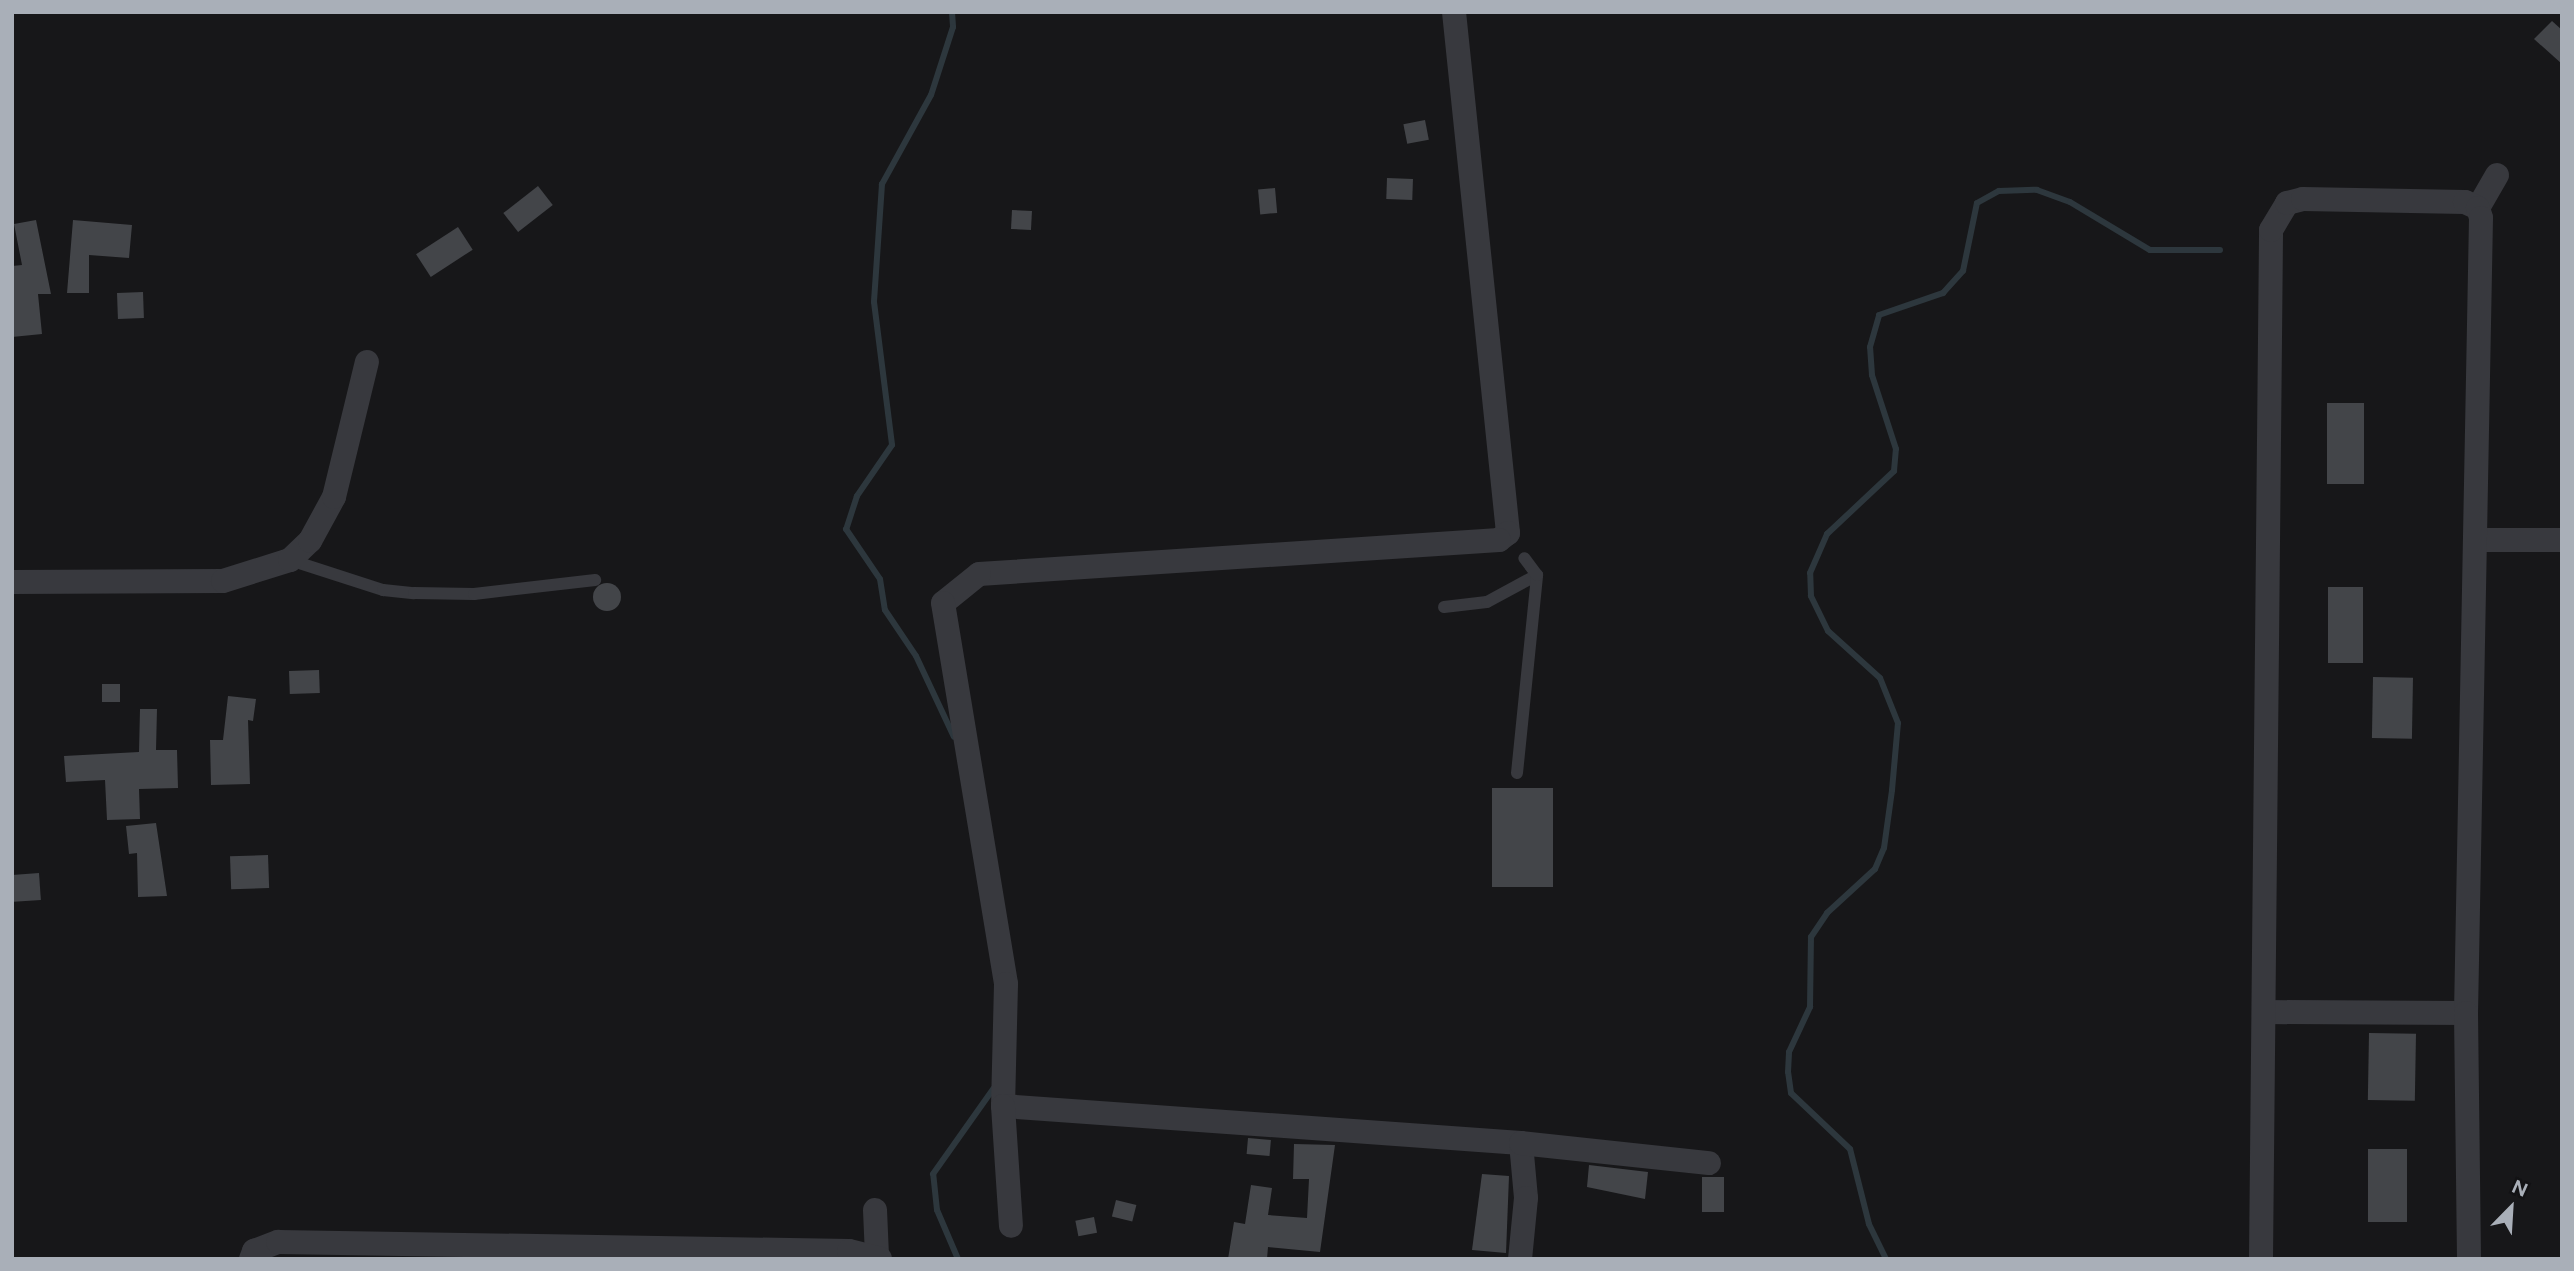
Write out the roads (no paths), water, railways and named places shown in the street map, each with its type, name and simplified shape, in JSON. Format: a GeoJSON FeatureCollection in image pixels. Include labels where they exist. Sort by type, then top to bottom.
{"type":"FeatureCollection","features":[{"type":"Feature","properties":{"kind":"street"},"geometry":{"type":"LineString","coordinates":[[1010,1226],[1003,1106],[1006,984],[943,603],[979,574],[1510,539],[1454,12]]}},
{"type":"Feature","properties":{"kind":"street"},"geometry":{"type":"LineString","coordinates":[[2469,1259],[2466,1013],[2476,540],[2479,208],[2497,175]]}},
{"type":"Feature","properties":{"kind":"street"},"geometry":{"type":"LineString","coordinates":[[2261,1259],[2270,230],[2287,203],[2303,199],[2465,202],[2479,208]]}},
{"type":"Feature","properties":{"kind":"street"},"geometry":{"type":"LineString","coordinates":[[12,583],[223,581],[290,560],[310,541],[334,497],[367,362]]}},
{"type":"Feature","properties":{"kind":"street"},"geometry":{"type":"LineString","coordinates":[[2476,540],[2562,540]]}},
{"type":"Feature","properties":{"kind":"street"},"geometry":{"type":"LineString","coordinates":[[2264,1012],[2466,1013]]}},
{"type":"Feature","properties":{"kind":"street"},"geometry":{"type":"LineString","coordinates":[[1003,1106],[1521,1143],[1709,1163]]}},
{"type":"Feature","properties":{"kind":"street"},"geometry":{"type":"LineString","coordinates":[[1520,1259],[1526,1198],[1521,1143]]}},
{"type":"Feature","properties":{"kind":"street"},"geometry":{"type":"LineString","coordinates":[[251,1259],[254,1251],[278,1242],[380,1254],[878,1257],[876,1210]]}},
{"type":"Feature","properties":{"kind":"lane"},"geometry":{"type":"LineString","coordinates":[[1517,773],[1537,575],[1524,558]]}},
{"type":"Feature","properties":{"kind":"lane"},"geometry":{"type":"LineString","coordinates":[[290,560],[383,590],[414,593],[474,594],[595,580]]}},
{"type":"Feature","properties":{"kind":"lane"},"geometry":{"type":"LineString","coordinates":[[1444,607],[1487,602],[1537,575]]}},
{"type":"Feature","properties":{"kind":"waterway"},"geometry":{"type":"LineString","coordinates":[[952,12],[953,27],[931,95],[882,184],[874,302],[892,445],[857,496],[846,529],[880,579],[885,610],[916,656],[954,737]]}},
{"type":"Feature","properties":{"kind":"waterway"},"geometry":{"type":"LineString","coordinates":[[1886,1259],[1869,1224],[1850,1149],[1791,1093],[1788,1072],[1789,1052],[1810,1007],[1811,937],[1827,913],[1875,869],[1884,848],[1892,790],[1898,723],[1880,678],[1828,631],[1811,596],[1810,573],[1827,534],[1894,471],[1896,449],[1872,375],[1870,347],[1879,315],[1943,293],[1963,271],[1977,203],[1999,191],[2037,190],[2070,202],[2150,250],[2220,250]]}},
{"type":"Feature","properties":{"kind":"waterway"},"geometry":{"type":"LineString","coordinates":[[958,1259],[937,1210],[933,1174],[994,1088]]}}]}
